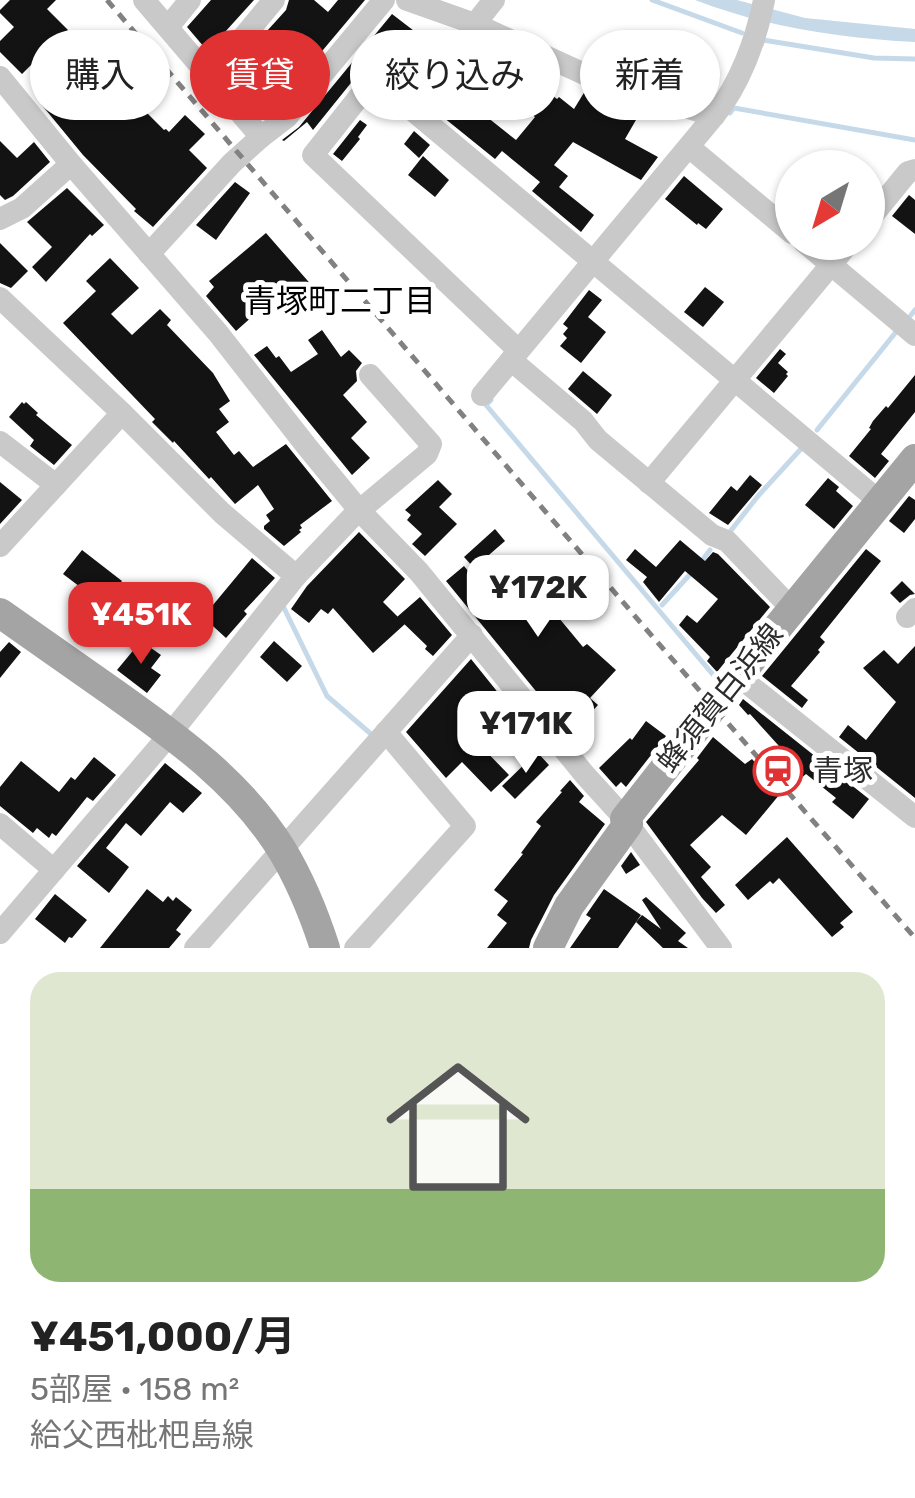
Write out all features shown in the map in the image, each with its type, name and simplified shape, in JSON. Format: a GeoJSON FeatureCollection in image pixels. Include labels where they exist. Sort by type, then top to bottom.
{"type":"FeatureCollection","features":[{"type":"Feature","properties":{"kind":"main road","name":"蜂須賀白浜線"},"geometry":{"type":"LineString","coordinates":[[548,948],[569,906],[626,821],[915,459]]}},
{"type":"Feature","properties":{"kind":"main road"},"geometry":{"type":"LineString","coordinates":[[0,614],[171,733],[223,778],[282,850],[312,908],[326,948]]}},
{"type":"Feature","properties":{"kind":"street"},"geometry":{"type":"LineString","coordinates":[[144,0],[190,53]]}},
{"type":"Feature","properties":{"kind":"street"},"geometry":{"type":"LineString","coordinates":[[168,27],[190,0]]}},
{"type":"Feature","properties":{"kind":"street"},"geometry":{"type":"LineString","coordinates":[[249,30],[274,0]]}},
{"type":"Feature","properties":{"kind":"street"},"geometry":{"type":"LineString","coordinates":[[149,254],[232,163],[287,118],[384,0]]}},
{"type":"Feature","properties":{"kind":"street"},"geometry":{"type":"LineString","coordinates":[[408,0],[474,24],[580,71]]}},
{"type":"Feature","properties":{"kind":"street"},"geometry":{"type":"LineString","coordinates":[[474,24],[494,0]]}},
{"type":"Feature","properties":{"kind":"street"},"geometry":{"type":"LineString","coordinates":[[720,109],[728,99],[759,25],[764,0]]}},
{"type":"Feature","properties":{"kind":"street"},"geometry":{"type":"LineString","coordinates":[[342,51],[350,58]]}},
{"type":"Feature","properties":{"kind":"street"},"geometry":{"type":"LineString","coordinates":[[0,77],[218,333],[360,510],[419,572],[626,821],[721,948]]}},
{"type":"Feature","properties":{"kind":"street"},"geometry":{"type":"LineString","coordinates":[[350,108],[313,155],[598,440],[712,535],[727,541],[792,609]]}},
{"type":"Feature","properties":{"kind":"street"},"geometry":{"type":"LineString","coordinates":[[247,120],[261,136]]}},
{"type":"Feature","properties":{"kind":"street"},"geometry":{"type":"LineString","coordinates":[[424,120],[879,501]]}},
{"type":"Feature","properties":{"kind":"street"},"geometry":{"type":"LineString","coordinates":[[482,395],[711,120]]}},
{"type":"Feature","properties":{"kind":"street"},"geometry":{"type":"LineString","coordinates":[[689,147],[775,219]]}},
{"type":"Feature","properties":{"kind":"street"},"geometry":{"type":"LineString","coordinates":[[0,219],[22,208],[71,164]]}},
{"type":"Feature","properties":{"kind":"street"},"geometry":{"type":"LineString","coordinates":[[885,200],[908,172],[915,170]]}},
{"type":"Feature","properties":{"kind":"street"},"geometry":{"type":"LineString","coordinates":[[826,260],[915,334]]}},
{"type":"Feature","properties":{"kind":"street"},"geometry":{"type":"LineString","coordinates":[[650,483],[836,260]]}},
{"type":"Feature","properties":{"kind":"street"},"geometry":{"type":"LineString","coordinates":[[0,298],[222,513],[296,576]]}},
{"type":"Feature","properties":{"kind":"street"},"geometry":{"type":"LineString","coordinates":[[0,933],[171,733],[296,576],[360,510],[427,454],[430,444],[370,375]]}},
{"type":"Feature","properties":{"kind":"street"},"geometry":{"type":"LineString","coordinates":[[0,546],[122,414]]}},
{"type":"Feature","properties":{"kind":"street"},"geometry":{"type":"LineString","coordinates":[[0,442],[56,485]]}},
{"type":"Feature","properties":{"kind":"street"},"geometry":{"type":"LineString","coordinates":[[194,948],[472,635]]}},
{"type":"Feature","properties":{"kind":"street"},"geometry":{"type":"LineString","coordinates":[[738,676],[915,817]]}},
{"type":"Feature","properties":{"kind":"street"},"geometry":{"type":"LineString","coordinates":[[355,948],[465,826],[386,732]]}},
{"type":"Feature","properties":{"kind":"street"},"geometry":{"type":"LineString","coordinates":[[0,824],[54,870]]}},
{"type":"Feature","properties":{"kind":"water"},"geometry":{"type":"Polygon","coordinates":[[[695,0],[737,0],[805,18],[915,29],[915,42],[803,30],[695,0]]]}},
{"type":"Feature","properties":{"kind":"building"},"geometry":{"type":"Polygon","coordinates":[[[10,0],[56,0],[47,9],[68,30],[30,30],[30,66],[22,74],[0,52],[0,41],[14,27],[0,10],[10,0]]]}},
{"type":"Feature","properties":{"kind":"building"},"geometry":{"type":"Polygon","coordinates":[[[211,0],[254,0],[227,30],[190,31],[187,27],[211,0]]]}},
{"type":"Feature","properties":{"kind":"building"},"geometry":{"type":"Polygon","coordinates":[[[289,0],[314,0],[328,12],[338,0],[365,0],[330,42],[330,30],[268,30],[286,10],[289,0]]]}},
{"type":"Feature","properties":{"kind":"building"},"geometry":{"type":"Polygon","coordinates":[[[392,14],[413,30],[379,30],[392,14]]]}},
{"type":"Feature","properties":{"kind":"building"},"geometry":{"type":"Polygon","coordinates":[[[350,65],[350,84],[330,109],[330,89],[350,65]]]}},
{"type":"Feature","properties":{"kind":"building"},"geometry":{"type":"Polygon","coordinates":[[[560,98],[574,109],[580,99],[580,120],[636,120],[625,139],[658,157],[641,180],[573,142],[554,165],[568,176],[559,187],[594,215],[581,232],[532,191],[540,182],[502,151],[495,159],[447,120],[491,120],[516,140],[533,120],[560,120],[560,98]]]}},
{"type":"Feature","properties":{"kind":"building"},"geometry":{"type":"Polygon","coordinates":[[[185,115],[205,134],[189,150],[207,168],[153,227],[54,120],[154,120],[169,132],[185,115]]]}},
{"type":"Feature","properties":{"kind":"building"},"geometry":{"type":"Polygon","coordinates":[[[305,120],[321,120],[313,130],[307,122],[282,140],[305,120]]]}},
{"type":"Feature","properties":{"kind":"building"},"geometry":{"type":"Polygon","coordinates":[[[360,120],[367,125],[342,161],[333,154],[360,120]]]}},
{"type":"Feature","properties":{"kind":"building"},"geometry":{"type":"Polygon","coordinates":[[[414,131],[430,145],[419,158],[404,144],[414,131]]]}},
{"type":"Feature","properties":{"kind":"building"},"geometry":{"type":"Polygon","coordinates":[[[0,141],[17,158],[34,142],[50,162],[5,200],[0,195],[0,141]]]}},
{"type":"Feature","properties":{"kind":"building"},"geometry":{"type":"Polygon","coordinates":[[[423,156],[449,180],[435,197],[408,175],[423,156]]]}},
{"type":"Feature","properties":{"kind":"building"},"geometry":{"type":"Polygon","coordinates":[[[684,176],[723,209],[706,229],[665,199],[684,176]]]}},
{"type":"Feature","properties":{"kind":"building"},"geometry":{"type":"Polygon","coordinates":[[[235,182],[250,193],[216,240],[196,225],[235,182]]]}},
{"type":"Feature","properties":{"kind":"building"},"geometry":{"type":"Polygon","coordinates":[[[67,188],[104,225],[90,234],[46,282],[32,267],[52,247],[27,222],[67,188]]]}},
{"type":"Feature","properties":{"kind":"building"},"geometry":{"type":"Polygon","coordinates":[[[909,195],[915,200],[915,234],[892,216],[909,195]]]}},
{"type":"Feature","properties":{"kind":"building"},"geometry":{"type":"Polygon","coordinates":[[[266,233],[314,288],[292,308],[279,293],[236,331],[206,296],[214,287],[209,281],[266,233]]]}},
{"type":"Feature","properties":{"kind":"building"},"geometry":{"type":"Polygon","coordinates":[[[0,243],[28,271],[11,288],[0,283],[0,243]]]}},
{"type":"Feature","properties":{"kind":"building"},"geometry":{"type":"Polygon","coordinates":[[[110,258],[139,288],[111,314],[132,335],[160,309],[171,320],[167,325],[213,373],[230,401],[219,409],[229,422],[216,432],[234,455],[239,451],[253,467],[286,444],[332,501],[300,525],[301,532],[284,546],[264,529],[270,521],[266,515],[274,509],[258,485],[235,504],[152,422],[155,419],[63,323],[96,291],[86,281],[110,258]]]}},
{"type":"Feature","properties":{"kind":"building"},"geometry":{"type":"Polygon","coordinates":[[[705,287],[724,302],[703,327],[684,312],[705,287]]]}},
{"type":"Feature","properties":{"kind":"building"},"geometry":{"type":"Polygon","coordinates":[[[589,290],[602,300],[588,317],[606,332],[581,363],[560,346],[567,338],[563,334],[568,328],[563,324],[589,290]]]}},
{"type":"Feature","properties":{"kind":"building"},"geometry":{"type":"Polygon","coordinates":[[[322,330],[341,357],[349,350],[362,363],[356,371],[357,381],[343,395],[367,422],[351,438],[370,458],[352,475],[254,355],[267,346],[291,372],[318,354],[308,340],[322,330]]]}},
{"type":"Feature","properties":{"kind":"building"},"geometry":{"type":"Polygon","coordinates":[[[780,349],[786,354],[778,363],[788,376],[774,393],[756,378],[780,349]]]}},
{"type":"Feature","properties":{"kind":"building"},"geometry":{"type":"Polygon","coordinates":[[[583,371],[612,395],[597,414],[568,389],[583,371]]]}},
{"type":"Feature","properties":{"kind":"building"},"geometry":{"type":"Polygon","coordinates":[[[915,375],[915,412],[881,454],[889,461],[875,478],[849,456],[873,421],[915,375]]]}},
{"type":"Feature","properties":{"kind":"building"},"geometry":{"type":"Polygon","coordinates":[[[22,402],[72,445],[54,465],[30,446],[34,440],[9,417],[22,402]]]}},
{"type":"Feature","properties":{"kind":"building"},"geometry":{"type":"Polygon","coordinates":[[[750,475],[762,485],[728,525],[709,513],[731,486],[737,491],[750,475]]]}},
{"type":"Feature","properties":{"kind":"building"},"geometry":{"type":"Polygon","coordinates":[[[828,478],[853,506],[834,529],[805,505],[828,478]]]}},
{"type":"Feature","properties":{"kind":"building"},"geometry":{"type":"Polygon","coordinates":[[[438,480],[452,494],[439,507],[457,524],[425,556],[412,544],[422,534],[407,520],[411,515],[405,510],[438,480]]]}},
{"type":"Feature","properties":{"kind":"building"},"geometry":{"type":"Polygon","coordinates":[[[0,482],[22,500],[0,524],[0,482]]]}},
{"type":"Feature","properties":{"kind":"building"},"geometry":{"type":"Polygon","coordinates":[[[909,496],[915,500],[915,519],[904,533],[889,521],[909,496]]]}},
{"type":"Feature","properties":{"kind":"building"},"geometry":{"type":"Polygon","coordinates":[[[495,529],[505,541],[474,568],[464,557],[495,529]]]}},
{"type":"Feature","properties":{"kind":"building"},"geometry":{"type":"Polygon","coordinates":[[[359,532],[405,579],[383,602],[405,624],[373,653],[333,608],[328,614],[321,609],[309,623],[291,609],[307,586],[359,532]]]}},
{"type":"Feature","properties":{"kind":"building"},"geometry":{"type":"Polygon","coordinates":[[[680,540],[705,561],[713,552],[718,554],[770,607],[717,672],[707,661],[710,657],[679,625],[687,615],[697,623],[718,599],[685,571],[659,602],[643,582],[647,577],[626,560],[635,549],[656,567],[680,540]]]}},
{"type":"Feature","properties":{"kind":"building"},"geometry":{"type":"Polygon","coordinates":[[[866,549],[881,561],[820,637],[825,642],[820,652],[791,686],[808,700],[802,708],[762,676],[866,549]]]}},
{"type":"Feature","properties":{"kind":"building"},"geometry":{"type":"Polygon","coordinates":[[[82,550],[122,581],[104,605],[63,574],[82,550]]]}},
{"type":"Feature","properties":{"kind":"building"},"geometry":{"type":"Polygon","coordinates":[[[252,558],[275,578],[244,611],[247,614],[226,638],[203,617],[252,558]]]}},
{"type":"Feature","properties":{"kind":"building"},"geometry":{"type":"Polygon","coordinates":[[[527,562],[542,580],[549,574],[570,598],[554,612],[583,647],[587,644],[616,670],[590,698],[598,705],[571,734],[446,581],[464,566],[488,595],[527,562]]]}},
{"type":"Feature","properties":{"kind":"building"},"geometry":{"type":"Polygon","coordinates":[[[902,581],[915,594],[900,603],[890,593],[902,581]]]}},
{"type":"Feature","properties":{"kind":"building"},"geometry":{"type":"Polygon","coordinates":[[[420,597],[452,635],[433,656],[397,617],[420,597]]]}},
{"type":"Feature","properties":{"kind":"building"},"geometry":{"type":"Polygon","coordinates":[[[141,641],[161,655],[151,668],[161,675],[147,693],[117,670],[141,641]]]}},
{"type":"Feature","properties":{"kind":"building"},"geometry":{"type":"Polygon","coordinates":[[[274,641],[302,666],[287,682],[260,657],[274,641]]]}},
{"type":"Feature","properties":{"kind":"building"},"geometry":{"type":"Polygon","coordinates":[[[9,642],[21,652],[0,678],[0,652],[9,642]]]}},
{"type":"Feature","properties":{"kind":"building"},"geometry":{"type":"Polygon","coordinates":[[[915,646],[915,798],[839,737],[848,725],[866,740],[896,702],[863,668],[884,650],[898,664],[915,646]]]}},
{"type":"Feature","properties":{"kind":"building"},"geometry":{"type":"Polygon","coordinates":[[[471,659],[512,710],[475,740],[509,775],[491,792],[462,762],[446,778],[406,732],[471,659]]]}},
{"type":"Feature","properties":{"kind":"building"},"geometry":{"type":"Polygon","coordinates":[[[743,699],[869,799],[853,819],[832,802],[836,798],[806,774],[789,789],[789,783],[746,835],[722,815],[690,845],[711,867],[701,877],[725,905],[716,913],[646,822],[699,760],[713,737],[745,764],[752,759],[757,765],[779,746],[739,705],[743,699]]]}},
{"type":"Feature","properties":{"kind":"building"},"geometry":{"type":"Polygon","coordinates":[[[646,721],[666,736],[626,787],[621,782],[616,787],[599,768],[632,740],[646,721]]]}},
{"type":"Feature","properties":{"kind":"building"},"geometry":{"type":"Polygon","coordinates":[[[537,752],[549,765],[515,799],[502,786],[537,752]]]}},
{"type":"Feature","properties":{"kind":"building"},"geometry":{"type":"Polygon","coordinates":[[[94,757],[116,775],[93,801],[87,797],[56,836],[52,833],[49,838],[37,828],[33,833],[0,806],[0,787],[21,761],[59,792],[94,757]]]}},
{"type":"Feature","properties":{"kind":"building"},"geometry":{"type":"Polygon","coordinates":[[[165,763],[202,793],[183,813],[170,802],[141,836],[126,823],[106,848],[129,867],[109,893],[77,866],[165,763]]]}},
{"type":"Feature","properties":{"kind":"building"},"geometry":{"type":"Polygon","coordinates":[[[570,780],[584,796],[579,802],[605,824],[554,895],[529,948],[487,948],[507,923],[497,915],[508,901],[494,890],[541,826],[536,822],[570,780]]]}},
{"type":"Feature","properties":{"kind":"building"},"geometry":{"type":"Polygon","coordinates":[[[787,837],[853,912],[832,937],[779,878],[748,900],[735,885],[787,837]]]}},
{"type":"Feature","properties":{"kind":"building"},"geometry":{"type":"Polygon","coordinates":[[[631,852],[640,865],[626,874],[621,866],[631,852]]]}},
{"type":"Feature","properties":{"kind":"building"},"geometry":{"type":"Polygon","coordinates":[[[147,889],[163,902],[168,896],[173,901],[176,897],[192,910],[176,930],[181,934],[169,948],[100,948],[147,889]]]}},
{"type":"Feature","properties":{"kind":"building"},"geometry":{"type":"Polygon","coordinates":[[[604,889],[641,915],[618,948],[570,948],[591,918],[586,915],[604,889]]]}},
{"type":"Feature","properties":{"kind":"building"},"geometry":{"type":"Polygon","coordinates":[[[55,894],[87,920],[65,943],[35,919],[55,894]]]}},
{"type":"Feature","properties":{"kind":"building"},"geometry":{"type":"Polygon","coordinates":[[[646,897],[686,933],[678,941],[688,948],[663,948],[636,922],[642,915],[661,929],[642,900],[646,897]]]}},
{"type":"Feature","properties":{"kind":"waterway"},"geometry":{"type":"LineString","coordinates":[[652,0],[742,33]]}},
{"type":"Feature","properties":{"kind":"waterway"},"geometry":{"type":"LineString","coordinates":[[761,45],[763,40],[874,58],[915,59]]}},
{"type":"Feature","properties":{"kind":"waterway"},"geometry":{"type":"LineString","coordinates":[[730,113],[734,108],[915,140]]}},
{"type":"Feature","properties":{"kind":"waterway"},"geometry":{"type":"LineString","coordinates":[[911,315],[915,310]]}},
{"type":"Feature","properties":{"kind":"waterway"},"geometry":{"type":"LineString","coordinates":[[817,430],[896,332]]}},
{"type":"Feature","properties":{"kind":"waterway"},"geometry":{"type":"LineString","coordinates":[[491,400],[486,405],[720,683]]}},
{"type":"Feature","properties":{"kind":"waterway"},"geometry":{"type":"LineString","coordinates":[[729,533],[800,450]]}},
{"type":"Feature","properties":{"kind":"waterway"},"geometry":{"type":"LineString","coordinates":[[701,562],[710,550]]}},
{"type":"Feature","properties":{"kind":"waterway"},"geometry":{"type":"LineString","coordinates":[[662,605],[694,570]]}},
{"type":"Feature","properties":{"kind":"waterway"},"geometry":{"type":"LineString","coordinates":[[284,608],[327,696],[371,734]]}},
{"type":"Feature","properties":{"kind":"railway"},"geometry":{"type":"LineString","coordinates":[[107,0],[915,938]]}},
{"type":"Feature","properties":{"kind":"place","name":"青塚"},"geometry":{"type":"Point","coordinates":[778,771]}},
{"type":"Feature","properties":{"kind":"district","name":"青塚町二丁目"},"geometry":{"type":"Point","coordinates":[340,301]}}]}
